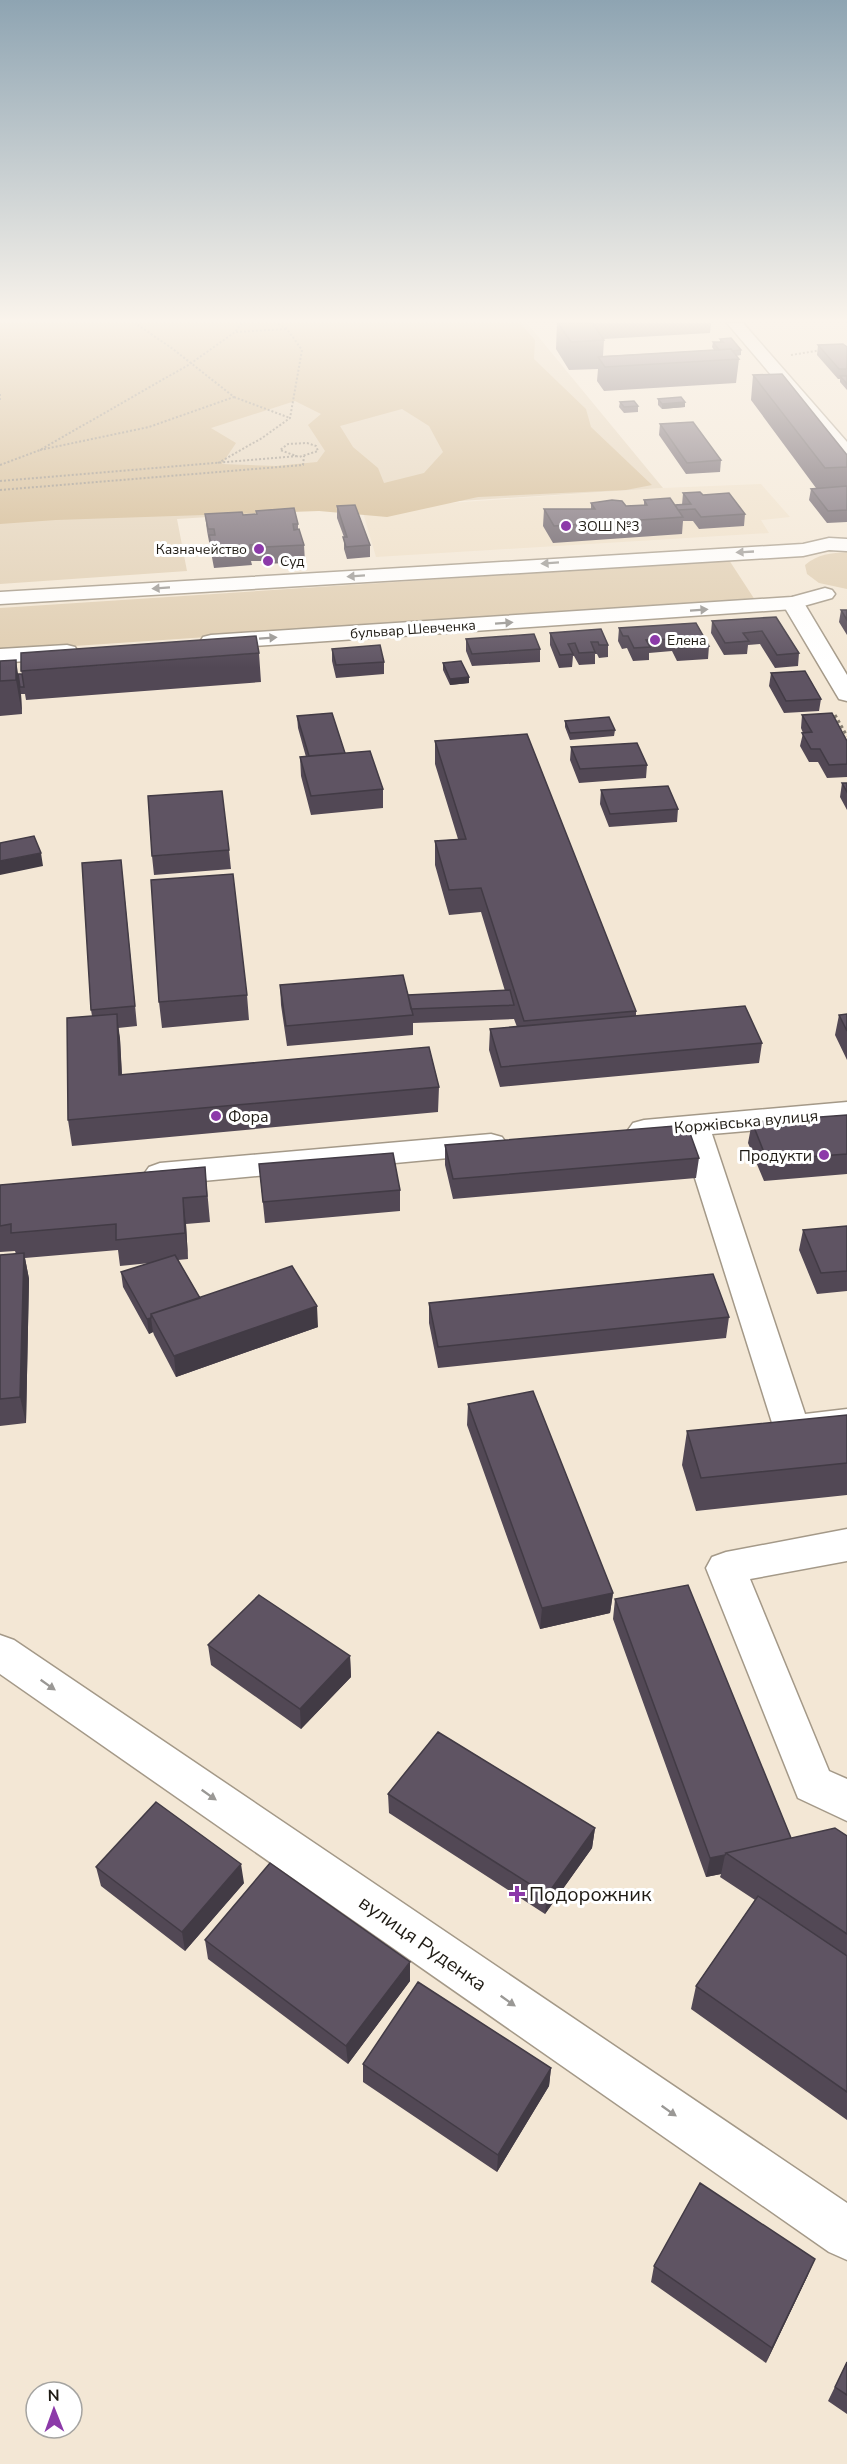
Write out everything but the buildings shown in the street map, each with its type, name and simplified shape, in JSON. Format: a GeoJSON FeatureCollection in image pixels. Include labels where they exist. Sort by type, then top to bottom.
{"type":"FeatureCollection","features":[{"type":"Feature","properties":{"kind":"main road"},"geometry":{"type":"LineString","coordinates":[[834,438],[847,453]]}},
{"type":"Feature","properties":{"kind":"main road"},"geometry":{"type":"LineString","coordinates":[[0,598],[803,549],[829,544],[847,545]]}},
{"type":"Feature","properties":{"kind":"main road"},"geometry":{"type":"LineString","coordinates":[[803,549],[788,559],[793,587],[847,694]]}},
{"type":"Feature","properties":{"kind":"main road","name":"бульвар Шевченка"},"geometry":{"type":"LineString","coordinates":[[190,643],[793,587],[847,597]]}},
{"type":"Feature","properties":{"kind":"main road"},"geometry":{"type":"LineString","coordinates":[[0,656],[83,650]]}},
{"type":"Feature","properties":{"kind":"main road","name":"Коржівська вулиця"},"geometry":{"type":"LineString","coordinates":[[612,1133],[847,1112]]}},
{"type":"Feature","properties":{"kind":"main road"},"geometry":{"type":"LineString","coordinates":[[694,1126],[792,1429],[847,1423]]}},
{"type":"Feature","properties":{"kind":"main road"},"geometry":{"type":"LineString","coordinates":[[129,1177],[517,1142]]}},
{"type":"Feature","properties":{"kind":"main road"},"geometry":{"type":"LineString","coordinates":[[847,1545],[726,1568],[813,1784],[847,1801]]}},
{"type":"Feature","properties":{"kind":"main road","name":"вулиця Руденка"},"geometry":{"type":"LineString","coordinates":[[0,1652],[847,2234]]}},
{"type":"Feature","properties":{"kind":"path"},"geometry":{"type":"LineString","coordinates":[[40,450],[61,438]]}},
{"type":"Feature","properties":{"kind":"path"},"geometry":{"type":"LineString","coordinates":[[0,465],[40,450],[97,438]]}},
{"type":"Feature","properties":{"kind":"path"},"geometry":{"type":"LineString","coordinates":[[216,464],[262,438]]}},
{"type":"Feature","properties":{"kind":"path"},"geometry":{"type":"LineString","coordinates":[[0,481],[304,456],[315,453],[318,448],[301,442],[288,444],[281,448],[282,453],[298,456]]}},
{"type":"Feature","properties":{"kind":"path"},"geometry":{"type":"LineString","coordinates":[[0,490],[303,465],[304,456]]}},
{"type":"Feature","properties":{"kind":"shaded area"},"geometry":{"type":"Polygon","coordinates":[[[0,438],[622,438],[663,488],[177,519],[187,571],[0,584],[0,438]]]}},
{"type":"Feature","properties":{"kind":"shaded area"},"geometry":{"type":"Polygon","coordinates":[[[0,438],[228,438],[236,443],[222,464],[276,466],[317,462],[325,451],[316,438],[347,438],[353,447],[378,468],[384,483],[424,473],[443,452],[435,438],[603,438],[652,485],[626,490],[478,497],[387,517],[319,511],[0,524],[0,438]]]}},
{"type":"Feature","properties":{"kind":"shaded area","name":"ЗОШ №3"},"geometry":{"type":"Polygon","coordinates":[[[761,484],[790,517],[761,520],[769,533],[376,557],[362,509],[663,488],[761,484]]]}},
{"type":"Feature","properties":{"kind":"shaded area"},"geometry":{"type":"Polygon","coordinates":[[[847,552],[847,589],[819,583],[807,574],[805,565],[815,558],[847,552]]]}},
{"type":"Feature","properties":{"kind":"shaded area"},"geometry":{"type":"Polygon","coordinates":[[[729,560],[755,600],[0,651],[0,608],[729,560]]]}},
{"type":"Feature","properties":{"kind":"place","name":"ЗОШ №3"},"geometry":{"type":"Point","coordinates":[566,526]}},
{"type":"Feature","properties":{"kind":"place","name":"Казначейство"},"geometry":{"type":"Point","coordinates":[259,549]}},
{"type":"Feature","properties":{"kind":"place","name":"Суд"},"geometry":{"type":"Point","coordinates":[268,561]}},
{"type":"Feature","properties":{"kind":"place","name":"Елена"},"geometry":{"type":"Point","coordinates":[655,640]}},
{"type":"Feature","properties":{"kind":"place","name":"Фора"},"geometry":{"type":"Point","coordinates":[216,1116]}},
{"type":"Feature","properties":{"kind":"place","name":"Продукти"},"geometry":{"type":"Point","coordinates":[824,1155]}},
{"type":"Feature","properties":{"kind":"place","name":"Подорожник"},"geometry":{"type":"Point","coordinates":[517,1894]}}]}
